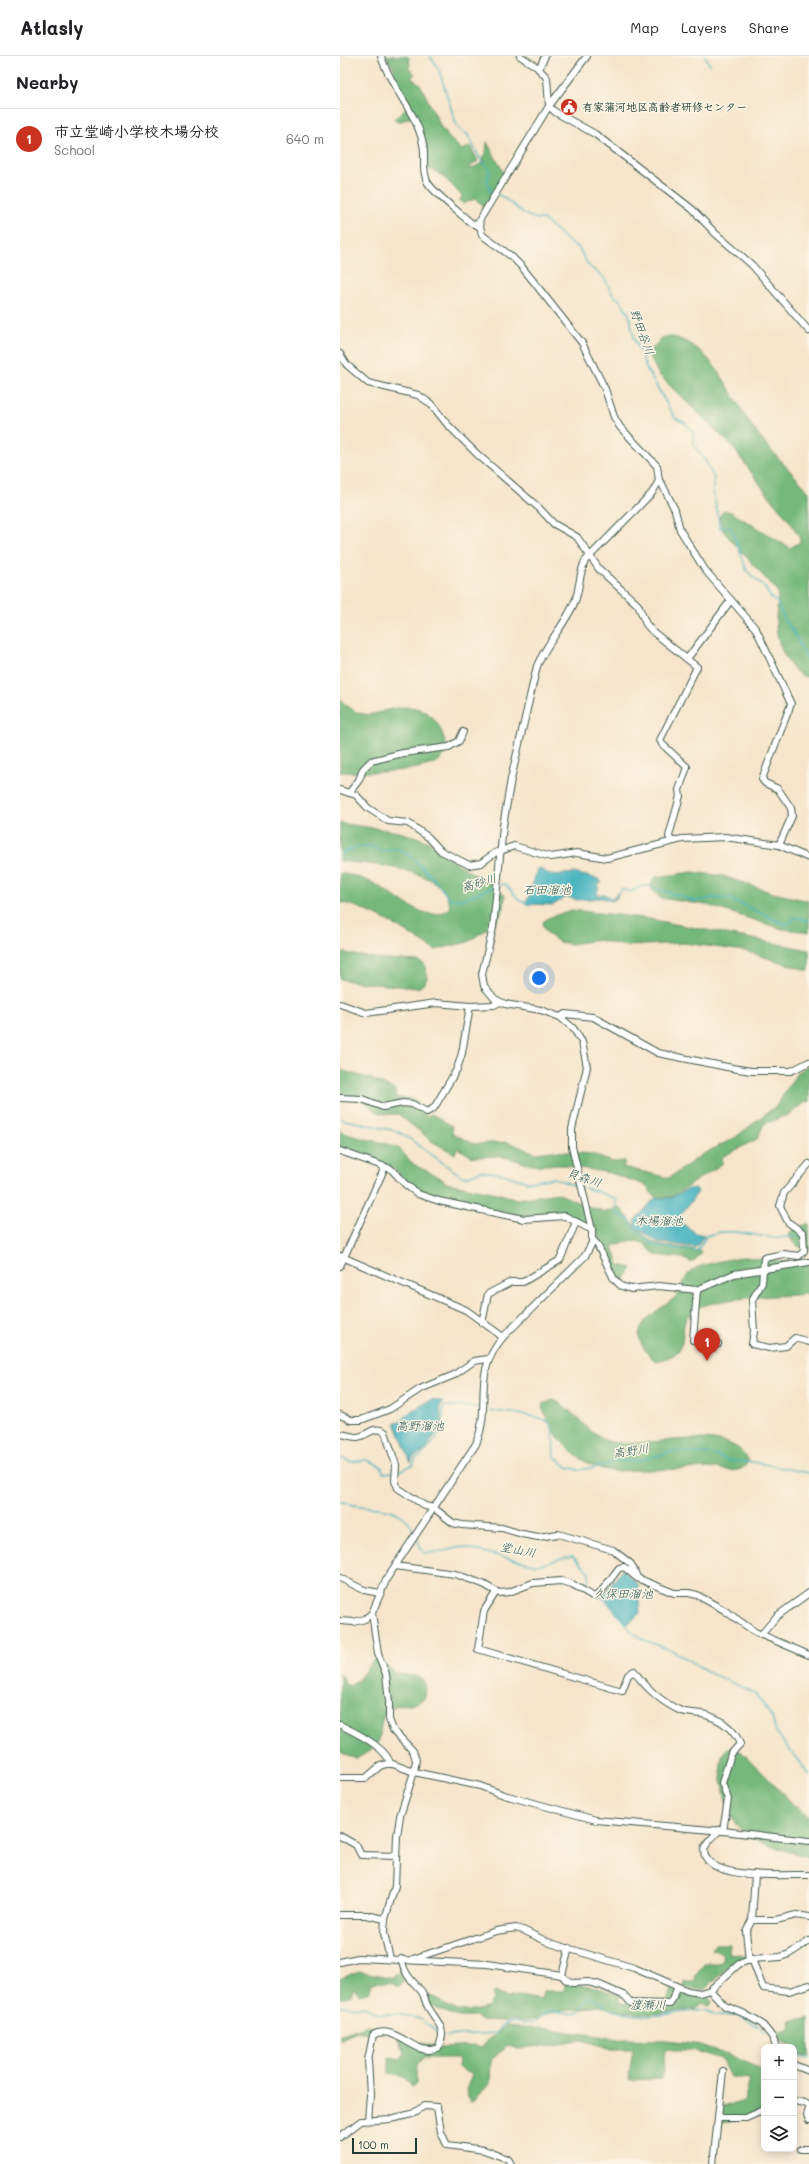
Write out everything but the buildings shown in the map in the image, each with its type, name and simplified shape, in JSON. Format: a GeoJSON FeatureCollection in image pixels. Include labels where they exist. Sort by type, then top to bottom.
{"type":"FeatureCollection","features":[{"type":"Feature","properties":{"kind":"street"},"geometry":{"type":"LineString","coordinates":[[381,56],[391,82],[421,135],[424,152],[424,169],[429,184],[471,223],[479,226]]}},
{"type":"Feature","properties":{"kind":"street"},"geometry":{"type":"LineString","coordinates":[[520,56],[540,69],[549,82],[549,106],[561,117],[595,134],[692,209],[716,234],[752,265],[809,331]]}},
{"type":"Feature","properties":{"kind":"street"},"geometry":{"type":"LineString","coordinates":[[540,69],[545,56]]}},
{"type":"Feature","properties":{"kind":"street"},"geometry":{"type":"LineString","coordinates":[[587,56],[549,106],[481,218],[479,226],[484,237],[512,256],[522,267],[582,343],[605,389],[614,417],[627,435],[657,466],[659,481],[675,510],[683,535],[705,570],[756,629],[791,704],[762,778],[765,783],[778,789],[791,808],[792,816],[779,845]]}},
{"type":"Feature","properties":{"kind":"street"},"geometry":{"type":"LineString","coordinates":[[340,354],[347,365],[368,383],[418,395],[425,399],[460,439],[522,495],[539,508],[554,524],[577,537],[599,569],[638,605],[646,624],[652,631],[696,666],[697,669],[675,707],[660,740],[662,744],[687,767],[679,790],[680,796],[669,836],[671,841]]}},
{"type":"Feature","properties":{"kind":"street"},"geometry":{"type":"LineString","coordinates":[[340,1621],[354,1622],[365,1619],[372,1613],[380,1593],[395,1566],[472,1452],[479,1436],[484,1410],[482,1384],[488,1359],[503,1338],[588,1252],[592,1239],[592,1230],[572,1147],[572,1129],[586,1075],[586,1058],[578,1035],[560,1017],[541,1010],[500,1002],[487,991],[482,974],[493,928],[511,779],[538,666],[543,651],[575,601],[581,570],[589,556],[652,493],[659,481]]}},
{"type":"Feature","properties":{"kind":"street"},"geometry":{"type":"LineString","coordinates":[[687,659],[731,600]]}},
{"type":"Feature","properties":{"kind":"street"},"geometry":{"type":"LineString","coordinates":[[349,793],[359,780],[363,769],[371,761],[402,753],[449,747],[459,741],[463,732]]}},
{"type":"Feature","properties":{"kind":"street"},"geometry":{"type":"LineString","coordinates":[[340,790],[356,795],[368,808],[388,821],[408,822],[441,851],[465,864],[481,863],[502,850],[514,846],[550,857],[577,853],[607,858],[671,841],[725,838],[779,845],[809,858]]}},
{"type":"Feature","properties":{"kind":"street"},"geometry":{"type":"LineString","coordinates":[[340,1004],[366,1012],[436,1003],[470,1006],[494,1005],[500,1002]]}},
{"type":"Feature","properties":{"kind":"street"},"geometry":{"type":"LineString","coordinates":[[340,1098],[362,1099],[383,1107],[403,1103],[412,1104],[422,1111],[431,1111],[457,1069],[462,1053],[470,1006]]}},
{"type":"Feature","properties":{"kind":"street"},"geometry":{"type":"LineString","coordinates":[[560,1017],[565,1014],[593,1017],[658,1053],[732,1068],[791,1071],[809,1062]]}},
{"type":"Feature","properties":{"kind":"street"},"geometry":{"type":"LineString","coordinates":[[340,1151],[391,1169],[405,1184],[418,1194],[439,1201],[524,1219],[565,1216],[592,1230]]}},
{"type":"Feature","properties":{"kind":"street"},"geometry":{"type":"LineString","coordinates":[[809,1164],[784,1193],[780,1206],[788,1222],[803,1233],[804,1251],[800,1256],[783,1254],[766,1257],[763,1260],[762,1283],[752,1300],[754,1330],[752,1344],[770,1348],[786,1346],[794,1338],[809,1342]]}},
{"type":"Feature","properties":{"kind":"street"},"geometry":{"type":"LineString","coordinates":[[340,1266],[342,1256],[385,1167]]}},
{"type":"Feature","properties":{"kind":"street"},"geometry":{"type":"LineString","coordinates":[[482,1323],[488,1294],[511,1282],[523,1282],[560,1260],[576,1222]]}},
{"type":"Feature","properties":{"kind":"street"},"geometry":{"type":"LineString","coordinates":[[592,1239],[597,1244],[614,1279],[625,1288],[638,1290],[659,1286],[697,1290],[734,1274],[809,1262]]}},
{"type":"Feature","properties":{"kind":"street"},"geometry":{"type":"LineString","coordinates":[[342,1256],[466,1310],[503,1338]]}},
{"type":"Feature","properties":{"kind":"street"},"geometry":{"type":"LineString","coordinates":[[697,1290],[693,1340],[718,1344]]}},
{"type":"Feature","properties":{"kind":"street"},"geometry":{"type":"LineString","coordinates":[[340,1415],[351,1420],[361,1420],[390,1409],[420,1389],[454,1375],[474,1361],[488,1359]]}},
{"type":"Feature","properties":{"kind":"street"},"geometry":{"type":"LineString","coordinates":[[340,1434],[357,1438],[375,1429],[381,1429],[385,1432],[396,1466],[395,1484],[398,1488],[425,1506],[434,1508],[457,1524],[502,1528],[538,1537],[558,1534],[613,1550],[631,1564],[637,1578]]}},
{"type":"Feature","properties":{"kind":"street"},"geometry":{"type":"LineString","coordinates":[[395,1566],[455,1574],[483,1584],[496,1592],[504,1593],[528,1584],[561,1581],[572,1584],[591,1596],[598,1595],[619,1568],[624,1567],[637,1578],[674,1592],[689,1592],[696,1595],[724,1610],[744,1626],[761,1635],[809,1655]]}},
{"type":"Feature","properties":{"kind":"street"},"geometry":{"type":"LineString","coordinates":[[340,1578],[364,1590],[380,1593]]}},
{"type":"Feature","properties":{"kind":"street"},"geometry":{"type":"LineString","coordinates":[[496,1592],[484,1611],[478,1650],[622,1691],[628,1675],[634,1671],[650,1692],[674,1707],[682,1711],[712,1717],[727,1725],[740,1744],[731,1754],[722,1783],[728,1799],[721,1830],[705,1847],[704,1851],[708,1858],[723,1871],[787,1876],[809,1875]]}},
{"type":"Feature","properties":{"kind":"street"},"geometry":{"type":"LineString","coordinates":[[761,1635],[777,1616],[809,1592]]}},
{"type":"Feature","properties":{"kind":"street"},"geometry":{"type":"LineString","coordinates":[[372,1613],[378,1654],[386,1674],[389,1720],[393,1730],[413,1751],[416,1760],[414,1772],[400,1816],[394,1886],[385,1920],[384,1933],[390,1959]]}},
{"type":"Feature","properties":{"kind":"street"},"geometry":{"type":"LineString","coordinates":[[340,1725],[355,1732],[385,1752],[390,1763]]}},
{"type":"Feature","properties":{"kind":"street"},"geometry":{"type":"LineString","coordinates":[[340,1778],[366,1778],[380,1766],[390,1763],[414,1772],[480,1786],[504,1795],[596,1820],[721,1830],[809,1841]]}},
{"type":"Feature","properties":{"kind":"street"},"geometry":{"type":"LineString","coordinates":[[340,1836],[356,1845],[361,1855],[396,1856]]}},
{"type":"Feature","properties":{"kind":"street"},"geometry":{"type":"LineString","coordinates":[[755,1874],[752,1920],[746,1931],[750,1960],[762,1988],[789,1991],[809,1985]]}},
{"type":"Feature","properties":{"kind":"street"},"geometry":{"type":"LineString","coordinates":[[340,1915],[366,1915],[385,1920]]}},
{"type":"Feature","properties":{"kind":"street"},"geometry":{"type":"LineString","coordinates":[[752,1920],[776,1920],[796,1915],[809,1918]]}},
{"type":"Feature","properties":{"kind":"street"},"geometry":{"type":"LineString","coordinates":[[412,1959],[483,1935],[508,1929],[524,1930],[550,1943],[634,1968],[694,1993],[710,1990],[729,1972],[750,1960],[780,1957],[789,1954],[809,1941]]}},
{"type":"Feature","properties":{"kind":"street"},"geometry":{"type":"LineString","coordinates":[[562,1975],[569,1948]]}},
{"type":"Feature","properties":{"kind":"street"},"geometry":{"type":"LineString","coordinates":[[340,1962],[358,1958],[412,1959],[487,1964],[562,1975],[568,1982],[573,1983],[588,1982],[600,1985],[625,1996],[631,2003],[670,2004],[678,1987]]}},
{"type":"Feature","properties":{"kind":"street"},"geometry":{"type":"LineString","coordinates":[[368,2120],[370,2095],[368,2060],[373,2035],[385,2033],[395,2035],[416,2046],[432,2050],[438,2048],[442,2037],[437,2018],[428,2008],[421,1992],[409,1979],[400,1959]]}},
{"type":"Feature","properties":{"kind":"street"},"geometry":{"type":"LineString","coordinates":[[710,1990],[725,2006],[743,2013],[762,2024],[775,2044]]}},
{"type":"Feature","properties":{"kind":"street"},"geometry":{"type":"LineString","coordinates":[[797,2066],[809,2071]]}},
{"type":"Feature","properties":{"kind":"street"},"geometry":{"type":"LineString","coordinates":[[713,2164],[724,2071]]}},
{"type":"Feature","properties":{"kind":"street"},"geometry":{"type":"LineString","coordinates":[[797,2102],[805,2103],[809,2107],[807,2115],[809,2120]]}},
{"type":"Feature","properties":{"kind":"street"},"geometry":{"type":"LineString","coordinates":[[340,2137],[355,2125],[368,2120],[377,2121],[412,2114],[424,2106],[437,2107],[441,2132],[448,2145],[484,2150],[508,2159],[511,2164]]}},
{"type":"Feature","properties":{"kind":"street"},"geometry":{"type":"LineString","coordinates":[[718,2118],[746,2118],[761,2111]]}},
{"type":"Feature","properties":{"kind":"street"},"geometry":{"type":"LineString","coordinates":[[801,2149],[809,2149]]}},
{"type":"Feature","properties":{"kind":"green space"},"geometry":{"type":"Polygon","coordinates":[[[386,56],[406,56],[409,58],[410,66],[408,68],[415,74],[411,78],[420,84],[442,129],[462,150],[470,146],[478,161],[468,168],[471,169],[484,162],[483,157],[486,154],[487,142],[505,175],[483,210],[482,204],[474,199],[463,204],[460,201],[462,196],[445,179],[435,172],[425,169],[426,151],[414,116],[399,122],[394,119],[408,106],[390,74],[395,70],[386,56]]]}},
{"type":"Feature","properties":{"kind":"green space"},"geometry":{"type":"Polygon","coordinates":[[[669,336],[686,342],[700,351],[712,363],[760,437],[809,492],[809,677],[801,675],[791,666],[781,648],[776,629],[778,600],[777,591],[723,531],[719,517],[724,510],[731,512],[790,548],[800,542],[799,536],[791,523],[732,446],[659,375],[649,356],[651,350],[662,338],[669,336]]]}},
{"type":"Feature","properties":{"kind":"green space"},"geometry":{"type":"Polygon","coordinates":[[[340,700],[357,712],[366,714],[407,707],[423,710],[430,715],[440,728],[446,746],[444,756],[434,763],[423,767],[377,772],[340,772],[340,700]]]}},
{"type":"Feature","properties":{"kind":"green space"},"geometry":{"type":"Polygon","coordinates":[[[340,823],[404,833],[429,843],[464,868],[501,891],[505,896],[504,908],[497,921],[468,942],[435,950],[377,916],[365,910],[340,902],[340,873],[373,883],[401,901],[422,912],[432,914],[442,913],[450,907],[446,895],[441,888],[418,874],[392,868],[340,861],[340,823]]]}},
{"type":"Feature","properties":{"kind":"green space"},"geometry":{"type":"Polygon","coordinates":[[[693,872],[723,876],[773,893],[809,901],[809,932],[782,929],[707,905],[660,898],[652,889],[651,885],[655,877],[693,872]]]}},
{"type":"Feature","properties":{"kind":"green space"},"geometry":{"type":"Polygon","coordinates":[[[571,910],[644,918],[809,950],[809,971],[745,951],[684,943],[627,946],[598,940],[570,944],[559,942],[547,933],[543,927],[543,922],[548,918],[571,910]]]}},
{"type":"Feature","properties":{"kind":"green space"},"geometry":{"type":"Polygon","coordinates":[[[340,952],[371,958],[418,961],[424,964],[427,978],[425,983],[418,988],[355,982],[340,979],[340,952]]]}},
{"type":"Feature","properties":{"kind":"green space"},"geometry":{"type":"Polygon","coordinates":[[[809,1065],[809,1101],[802,1104],[792,1113],[764,1124],[757,1139],[722,1157],[722,1164],[671,1197],[655,1197],[645,1185],[610,1173],[563,1165],[532,1165],[501,1156],[473,1157],[457,1148],[455,1154],[433,1142],[398,1114],[377,1112],[369,1106],[362,1097],[340,1096],[340,1070],[371,1079],[395,1090],[396,1098],[409,1098],[417,1101],[414,1107],[427,1116],[432,1114],[452,1126],[452,1133],[474,1144],[507,1142],[536,1153],[552,1151],[592,1154],[611,1162],[625,1161],[623,1167],[669,1178],[703,1154],[736,1137],[777,1105],[797,1073],[809,1065]]]}},
{"type":"Feature","properties":{"kind":"green space"},"geometry":{"type":"Polygon","coordinates":[[[340,1131],[353,1136],[397,1147],[415,1165],[444,1180],[446,1183],[493,1192],[517,1199],[558,1193],[583,1205],[606,1212],[619,1207],[637,1229],[653,1242],[665,1246],[692,1249],[702,1253],[692,1263],[683,1258],[655,1255],[644,1243],[632,1240],[613,1246],[619,1265],[632,1268],[622,1283],[608,1264],[602,1250],[596,1227],[565,1213],[526,1217],[449,1202],[419,1192],[407,1183],[392,1167],[340,1149],[340,1131]]]}},
{"type":"Feature","properties":{"kind":"green space"},"geometry":{"type":"Polygon","coordinates":[[[809,1223],[809,1250],[797,1246],[789,1235],[792,1230],[809,1223]]]}},
{"type":"Feature","properties":{"kind":"green space"},"geometry":{"type":"Polygon","coordinates":[[[744,1257],[809,1264],[809,1294],[732,1300],[716,1302],[703,1306],[694,1310],[687,1317],[684,1324],[681,1346],[677,1352],[669,1357],[656,1361],[652,1358],[642,1345],[639,1337],[640,1329],[644,1322],[677,1295],[682,1288],[686,1277],[696,1268],[744,1257]]]}},
{"type":"Feature","properties":{"kind":"green space"},"geometry":{"type":"Polygon","coordinates":[[[553,1400],[562,1405],[591,1431],[607,1441],[632,1443],[708,1439],[725,1442],[739,1449],[748,1460],[746,1465],[739,1470],[725,1470],[716,1468],[613,1471],[601,1468],[589,1464],[578,1457],[560,1440],[553,1430],[542,1407],[543,1404],[553,1400]]]}},
{"type":"Feature","properties":{"kind":"green space"},"geometry":{"type":"Polygon","coordinates":[[[375,1659],[381,1661],[395,1672],[421,1679],[426,1689],[425,1698],[415,1703],[392,1707],[388,1710],[383,1717],[378,1742],[368,1752],[356,1759],[340,1752],[340,1673],[345,1684],[350,1686],[357,1681],[375,1659]]]}},
{"type":"Feature","properties":{"kind":"green space"},"geometry":{"type":"Polygon","coordinates":[[[728,1748],[742,1752],[795,1806],[809,1817],[809,1857],[780,1849],[759,1841],[741,1830],[735,1823],[726,1802],[721,1771],[723,1754],[728,1748]]]}},
{"type":"Feature","properties":{"kind":"green space"},"geometry":{"type":"Polygon","coordinates":[[[715,1944],[730,1944],[729,1954],[754,1957],[726,1969],[704,1990],[684,1988],[685,1982],[695,1982],[696,1975],[704,1964],[716,1964],[723,1961],[722,1954],[712,1949],[715,1944]]]}},
{"type":"Feature","properties":{"kind":"green space"},"geometry":{"type":"Polygon","coordinates":[[[358,1971],[394,1978],[395,1974],[402,1973],[405,1978],[400,1986],[396,1986],[391,1982],[372,1983],[370,1984],[370,1991],[360,1994],[353,1988],[352,1995],[340,1999],[340,1979],[358,1971]]]}},
{"type":"Feature","properties":{"kind":"green space"},"geometry":{"type":"Polygon","coordinates":[[[565,1983],[598,1987],[619,1995],[619,2003],[666,2005],[671,1989],[689,1996],[707,1996],[712,2002],[709,2006],[701,2003],[696,2009],[651,2014],[623,2012],[600,2006],[552,2012],[535,2019],[523,2021],[512,2019],[505,2022],[482,2021],[476,2017],[458,2017],[430,2006],[427,1995],[438,1999],[444,2005],[458,2011],[474,2011],[489,2007],[489,2003],[494,1999],[492,1995],[495,1992],[507,1998],[518,1996],[541,2000],[543,1991],[564,1991],[565,1983]]]}},
{"type":"Feature","properties":{"kind":"green space"},"geometry":{"type":"Polygon","coordinates":[[[809,2017],[809,2055],[798,2055],[799,2049],[797,2048],[797,2044],[788,2044],[779,2040],[777,2031],[787,2031],[791,2028],[790,2021],[809,2017]]]}},
{"type":"Feature","properties":{"kind":"green space"},"geometry":{"type":"Polygon","coordinates":[[[367,2025],[376,2027],[370,2033],[356,2031],[340,2040],[340,2035],[367,2025]]]}},
{"type":"Feature","properties":{"kind":"green space"},"geometry":{"type":"Polygon","coordinates":[[[506,2026],[541,2028],[620,2039],[665,2040],[695,2043],[728,2054],[761,2069],[761,2116],[718,2123],[720,2108],[744,2101],[750,2079],[730,2077],[721,2059],[692,2050],[665,2050],[662,2079],[628,2080],[633,2049],[612,2049],[582,2040],[556,2045],[518,2048],[507,2046],[491,2060],[490,2084],[470,2103],[466,2090],[472,2074],[458,2067],[459,2058],[423,2058],[417,2065],[416,2084],[412,2087],[404,2077],[389,2074],[389,2057],[401,2059],[404,2052],[397,2037],[441,2048],[474,2046],[482,2048],[486,2041],[506,2026]]]}},
{"type":"Feature","properties":{"kind":"water","name":"石田溜池"},"geometry":{"type":"Polygon","coordinates":[[[539,868],[551,875],[574,873],[599,879],[602,883],[599,883],[597,895],[604,894],[613,899],[618,892],[617,898],[612,901],[602,898],[577,900],[567,897],[553,905],[526,904],[537,869],[539,868]]]}},
{"type":"Feature","properties":{"kind":"water","name":"木場溜池"},"geometry":{"type":"Polygon","coordinates":[[[696,1188],[698,1192],[677,1220],[696,1233],[704,1235],[696,1247],[659,1243],[635,1227],[635,1220],[655,1198],[671,1198],[687,1189],[696,1188]]]}},
{"type":"Feature","properties":{"kind":"water","name":"高野溜池"},"geometry":{"type":"Polygon","coordinates":[[[433,1399],[443,1402],[440,1407],[442,1427],[432,1439],[426,1450],[413,1457],[411,1463],[395,1423],[402,1420],[411,1411],[433,1399]]]}},
{"type":"Feature","properties":{"kind":"water","name":"久保田溜池"},"geometry":{"type":"Polygon","coordinates":[[[623,1569],[638,1584],[640,1613],[627,1625],[603,1595],[623,1569]]]}},
{"type":"Feature","properties":{"kind":"waterway","name":"野田谷川"},"geometry":{"type":"LineString","coordinates":[[430,56],[439,70],[456,124],[459,129],[468,135],[479,157],[490,170],[487,182],[491,192],[494,193]]}},
{"type":"Feature","properties":{"kind":"waterway"},"geometry":{"type":"LineString","coordinates":[[705,56],[710,65]]}},
{"type":"Feature","properties":{"kind":"waterway","name":"野田谷川"},"geometry":{"type":"LineString","coordinates":[[497,194],[530,217],[543,219],[570,243],[578,247],[589,266],[604,278],[613,295],[620,300],[629,314],[634,338],[646,368],[675,418],[685,423],[693,432],[694,445],[706,462],[714,478],[713,491],[720,528],[731,527],[747,571],[765,588],[771,598],[777,602],[785,621],[791,627],[809,663]]}},
{"type":"Feature","properties":{"kind":"waterway","name":"高砂川"},"geometry":{"type":"LineString","coordinates":[[340,854],[356,847],[369,846],[382,851],[393,848],[403,851],[432,878],[449,898],[460,900],[496,886]]}},
{"type":"Feature","properties":{"kind":"waterway","name":"高砂川"},"geometry":{"type":"LineString","coordinates":[[499,885],[505,884],[520,901],[528,903]]}},
{"type":"Feature","properties":{"kind":"waterway","name":"高砂川"},"geometry":{"type":"LineString","coordinates":[[617,894],[622,889],[630,892],[642,886],[649,886],[695,901],[713,898],[730,899],[787,925],[796,917],[809,921]]}},
{"type":"Feature","properties":{"kind":"waterway","name":"貝森川"},"geometry":{"type":"LineString","coordinates":[[340,1119],[396,1131],[407,1137],[461,1176],[466,1177],[481,1171],[503,1174],[527,1182],[554,1178],[581,1188]]}},
{"type":"Feature","properties":{"kind":"waterway","name":"貝森川"},"geometry":{"type":"LineString","coordinates":[[585,1188],[617,1199],[614,1211],[631,1221],[631,1226],[652,1244],[659,1247],[697,1251],[706,1236],[724,1232],[741,1232],[775,1238],[800,1235]]}},
{"type":"Feature","properties":{"kind":"waterway","name":"高野川"},"geometry":{"type":"LineString","coordinates":[[398,1472],[414,1464],[415,1459],[427,1450],[443,1430],[443,1409],[445,1406],[480,1407]]}},
{"type":"Feature","properties":{"kind":"waterway","name":"高野川"},"geometry":{"type":"LineString","coordinates":[[489,1410],[522,1414],[547,1421],[551,1425],[553,1432],[554,1456],[567,1467],[579,1470],[602,1466],[616,1461],[638,1461],[673,1451],[715,1455],[730,1461],[753,1462],[809,1473]]}},
{"type":"Feature","properties":{"kind":"waterway","name":"高野川"},"geometry":{"type":"LineString","coordinates":[[340,1458],[350,1462],[367,1460],[382,1467],[383,1473],[394,1472]]}},
{"type":"Feature","properties":{"kind":"waterway","name":"堂山川"},"geometry":{"type":"LineString","coordinates":[[340,1501],[360,1506],[391,1510],[400,1514],[408,1521],[414,1532]]}},
{"type":"Feature","properties":{"kind":"waterway","name":"堂山川"},"geometry":{"type":"LineString","coordinates":[[417,1538],[421,1549],[425,1553],[439,1552],[462,1547],[537,1565],[573,1556],[589,1571],[589,1586],[596,1593]]}},
{"type":"Feature","properties":{"kind":"waterway","name":"堂山川"},"geometry":{"type":"LineString","coordinates":[[599,1595],[609,1604],[630,1630],[640,1638],[675,1652],[712,1674],[755,1693],[772,1717],[776,1733],[809,1774]]}},
{"type":"Feature","properties":{"kind":"waterway","name":"渡瀬川"},"geometry":{"type":"LineString","coordinates":[[445,2036],[495,2033],[504,2025],[513,2021],[523,2023],[534,2022],[549,2010],[572,2014],[580,2011],[584,2002],[591,1997],[609,2009],[626,2014],[650,2016],[705,2010],[717,2015],[739,2016],[758,2026],[764,2031]]}},
{"type":"Feature","properties":{"kind":"waterway","name":"渡瀬川"},"geometry":{"type":"LineString","coordinates":[[340,2006],[364,2007],[380,2014],[398,2014],[421,2019],[441,2036]]}},
{"type":"Feature","properties":{"kind":"waterway","name":"渡瀬川"},"geometry":{"type":"LineString","coordinates":[[797,2056],[809,2057]]}},
{"type":"Feature","properties":{"kind":"place","name":"有家蒲河地区高齢者研修センター"},"geometry":{"type":"Point","coordinates":[569,107]}},
{"type":"Feature","properties":{"kind":"place","name":"市立堂崎小学校木場分校"},"geometry":{"type":"Point","coordinates":[707,1361]}}]}
